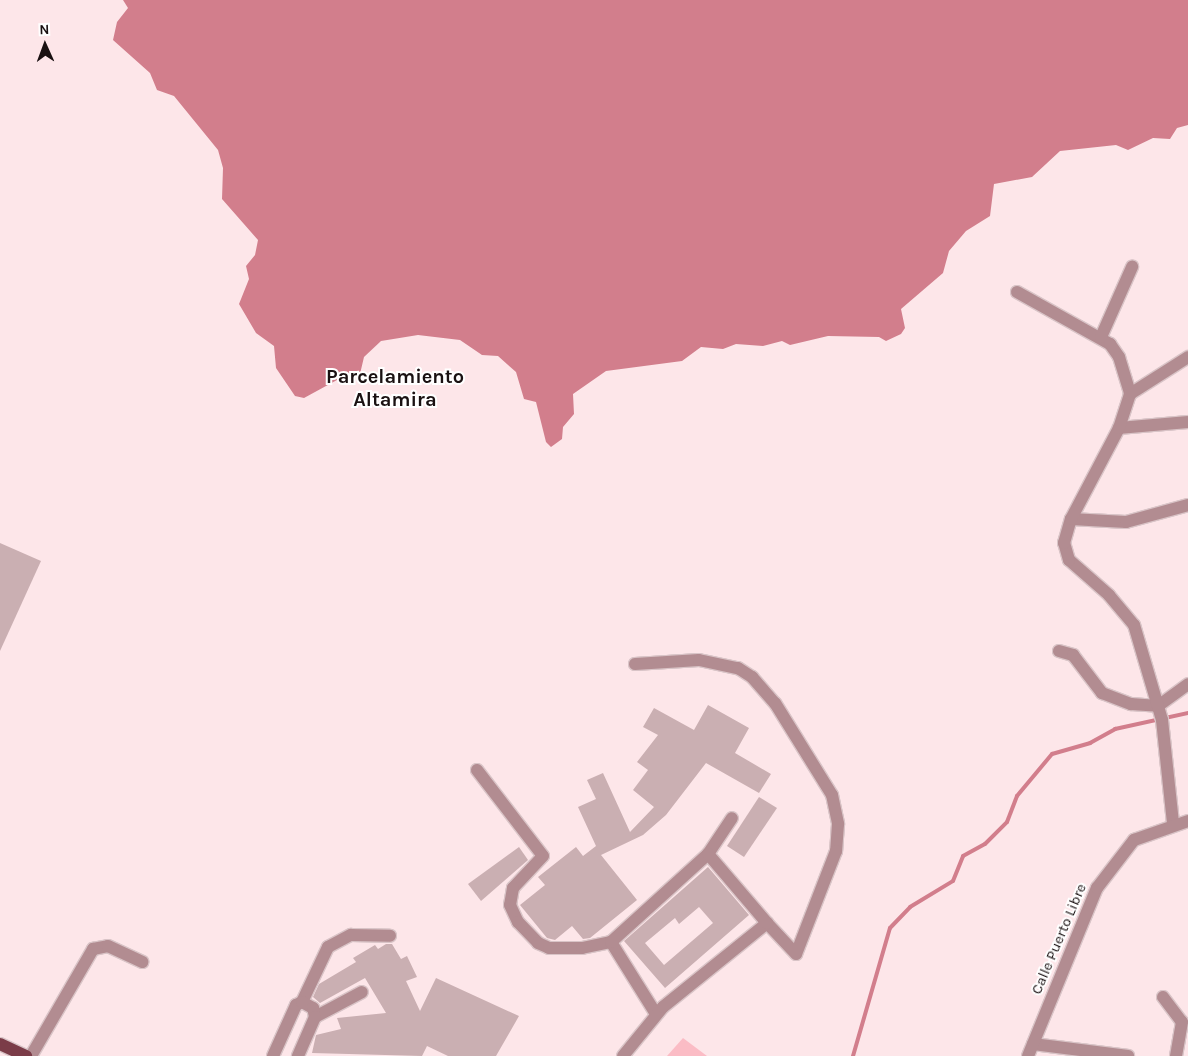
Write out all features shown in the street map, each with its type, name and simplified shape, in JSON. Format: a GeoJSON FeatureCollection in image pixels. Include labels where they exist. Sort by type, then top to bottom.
{"type":"FeatureCollection","features":[{"type":"Feature","properties":{"kind":"main road"},"geometry":{"type":"LineString","coordinates":[[0,1044],[26,1056]]}},
{"type":"Feature","properties":{"kind":"street"},"geometry":{"type":"LineString","coordinates":[[1101,338],[1132,267]]}},
{"type":"Feature","properties":{"kind":"street"},"geometry":{"type":"LineString","coordinates":[[1017,292],[1101,338],[1119,357],[1130,394],[1118,428],[1071,519],[1065,537],[1067,557],[1109,595],[1134,625],[1158,706],[1173,823]]}},
{"type":"Feature","properties":{"kind":"street"},"geometry":{"type":"LineString","coordinates":[[1130,394],[1188,356]]}},
{"type":"Feature","properties":{"kind":"street"},"geometry":{"type":"LineString","coordinates":[[1118,428],[1188,422]]}},
{"type":"Feature","properties":{"kind":"street"},"geometry":{"type":"LineString","coordinates":[[1071,519],[1126,522],[1188,504]]}},
{"type":"Feature","properties":{"kind":"street"},"geometry":{"type":"LineString","coordinates":[[1059,651],[1073,655],[1102,693],[1131,704],[1158,706],[1188,684]]}},
{"type":"Feature","properties":{"kind":"street"},"geometry":{"type":"LineString","coordinates":[[635,664],[699,660],[738,668],[752,677],[775,703],[832,795],[838,824],[836,851],[796,954],[708,854]]}},
{"type":"Feature","properties":{"kind":"street"},"geometry":{"type":"LineString","coordinates":[[477,770],[543,856],[513,888],[510,905],[518,922],[538,943],[549,948],[582,948],[611,942],[708,854],[732,818]]}},
{"type":"Feature","properties":{"kind":"street","name":"Calle Puerto Libre"},"geometry":{"type":"LineString","coordinates":[[1031,1050],[1097,888],[1134,840],[1173,823],[1188,821]]}},
{"type":"Feature","properties":{"kind":"street"},"geometry":{"type":"LineString","coordinates":[[623,1056],[656,1014],[767,923]]}},
{"type":"Feature","properties":{"kind":"street"},"geometry":{"type":"LineString","coordinates":[[273,1056],[296,1005],[302,1002],[328,947],[351,935],[390,936]]}},
{"type":"Feature","properties":{"kind":"street"},"geometry":{"type":"LineString","coordinates":[[611,942],[656,1014]]}},
{"type":"Feature","properties":{"kind":"street"},"geometry":{"type":"LineString","coordinates":[[30,1056],[94,949],[108,946],[143,962]]}},
{"type":"Feature","properties":{"kind":"street"},"geometry":{"type":"LineString","coordinates":[[315,1017],[362,992]]}},
{"type":"Feature","properties":{"kind":"street"},"geometry":{"type":"LineString","coordinates":[[1163,997],[1182,1022],[1176,1056]]}},
{"type":"Feature","properties":{"kind":"street"},"geometry":{"type":"LineString","coordinates":[[298,1056],[315,1017],[313,1008],[302,1002]]}},
{"type":"Feature","properties":{"kind":"street"},"geometry":{"type":"LineString","coordinates":[[1031,1050],[1128,1056]]}},
{"type":"Feature","properties":{"kind":"shaded area"},"geometry":{"type":"Polygon","coordinates":[[[123,0],[1188,0],[1188,125],[1177,128],[1170,139],[1153,138],[1128,150],[1116,145],[1060,151],[1032,177],[994,184],[990,216],[966,231],[949,251],[943,273],[901,309],[905,328],[901,334],[886,341],[879,337],[828,336],[790,345],[782,341],[763,346],[736,344],[723,349],[701,347],[682,361],[606,371],[573,394],[574,414],[563,427],[562,439],[551,447],[546,442],[536,402],[524,399],[516,372],[498,356],[482,355],[460,340],[418,335],[381,341],[364,357],[360,374],[348,374],[304,398],[295,396],[276,368],[274,346],[256,333],[239,304],[249,279],[246,266],[255,255],[258,240],[222,199],[223,168],[218,150],[174,96],[157,90],[150,73],[113,40],[117,22],[128,8],[123,0]]]}},
{"type":"Feature","properties":{"kind":"shaded area"},"geometry":{"type":"Polygon","coordinates":[[[683,1038],[707,1056],[667,1056],[683,1038]]]}},
{"type":"Feature","properties":{"kind":"building"},"geometry":{"type":"Polygon","coordinates":[[[0,543],[41,561],[0,651],[0,543]]]}},
{"type":"Feature","properties":{"kind":"building"},"geometry":{"type":"Polygon","coordinates":[[[708,705],[749,728],[735,753],[771,774],[759,793],[706,763],[666,815],[643,835],[601,855],[637,900],[590,938],[583,939],[572,926],[555,940],[547,938],[520,905],[545,885],[538,877],[576,847],[583,856],[596,846],[578,807],[596,799],[587,780],[603,773],[630,832],[654,807],[633,790],[648,770],[637,762],[658,735],[643,727],[654,708],[694,730],[708,705]]]}},
{"type":"Feature","properties":{"kind":"building"},"geometry":{"type":"Polygon","coordinates":[[[759,797],[777,808],[744,857],[727,846],[759,797]]]}},
{"type":"Feature","properties":{"kind":"building"},"geometry":{"type":"Polygon","coordinates":[[[519,847],[528,860],[481,901],[468,884],[519,847]]]}},
{"type":"Feature","properties":{"kind":"building"},"geometry":{"type":"Polygon","coordinates":[[[708,867],[749,915],[665,988],[624,941],[708,867]],[[699,907],[679,924],[675,918],[645,943],[664,965],[713,923],[699,907]]]}},
{"type":"Feature","properties":{"kind":"building"},"geometry":{"type":"Polygon","coordinates":[[[386,944],[392,944],[401,959],[407,956],[417,977],[406,981],[420,1011],[436,978],[519,1016],[496,1056],[448,1056],[427,1046],[422,1056],[312,1053],[316,1035],[341,1029],[337,1018],[386,1013],[365,978],[320,1003],[313,997],[319,984],[356,962],[353,958],[375,945],[378,949],[386,944]]]}},
{"type":"Feature","properties":{"kind":"waterway"},"geometry":{"type":"LineString","coordinates":[[853,1056],[890,928],[910,907],[953,881],[963,856],[985,844],[1007,822],[1017,796],[1052,754],[1090,743],[1115,729],[1188,713]]}},
{"type":"Feature","properties":{"kind":"district","name":"Parcelamiento Altamira"},"geometry":{"type":"Point","coordinates":[395,388]}}]}
